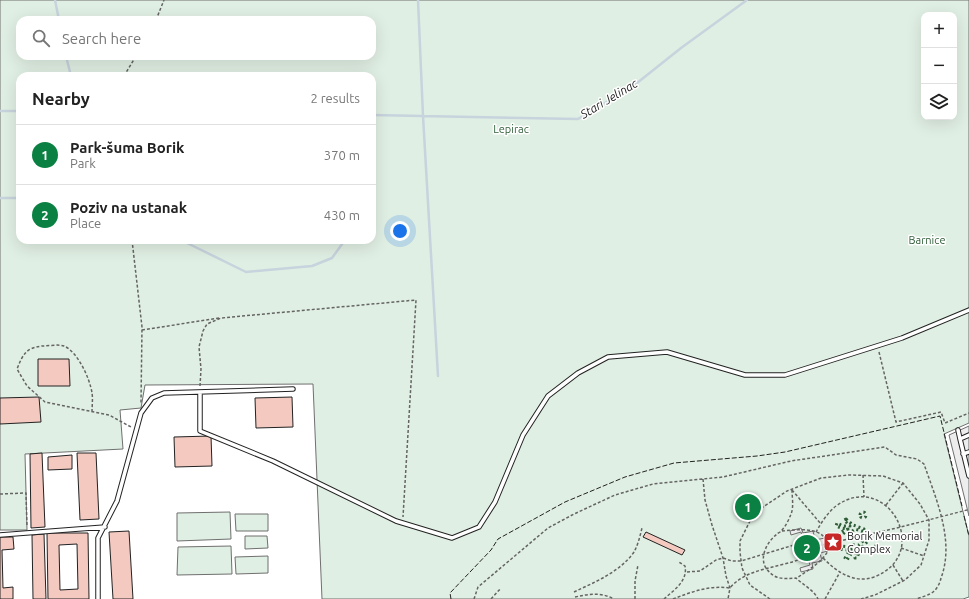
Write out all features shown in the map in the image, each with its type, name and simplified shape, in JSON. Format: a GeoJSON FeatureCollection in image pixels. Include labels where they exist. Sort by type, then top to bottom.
{"type":"FeatureCollection","features":[{"type":"Feature","properties":{"kind":"lane"},"geometry":{"type":"LineString","coordinates":[[200,392],[200,430],[273,461],[396,521],[452,538],[479,527],[494,502],[523,435],[548,396],[578,373],[608,357],[667,352],[745,375],[785,375],[902,338],[969,310]]}},
{"type":"Feature","properties":{"kind":"lane"},"geometry":{"type":"LineString","coordinates":[[98,599],[98,538],[117,501],[141,413],[152,398],[164,393],[293,389]]}},
{"type":"Feature","properties":{"kind":"lane"},"geometry":{"type":"LineString","coordinates":[[958,430],[969,476]]}},
{"type":"Feature","properties":{"kind":"lane"},"geometry":{"type":"LineString","coordinates":[[960,439],[968,435]]}},
{"type":"Feature","properties":{"kind":"lane"},"geometry":{"type":"LineString","coordinates":[[964,454],[969,452]]}},
{"type":"Feature","properties":{"kind":"lane"},"geometry":{"type":"LineString","coordinates":[[0,535],[105,526]]}},
{"type":"Feature","properties":{"kind":"path"},"geometry":{"type":"LineString","coordinates":[[158,16],[164,0]]}},
{"type":"Feature","properties":{"kind":"path"},"geometry":{"type":"LineString","coordinates":[[126,72],[134,60]]}},
{"type":"Feature","properties":{"kind":"path"},"geometry":{"type":"LineString","coordinates":[[132,244],[142,330],[141,413]]}},
{"type":"Feature","properties":{"kind":"path"},"geometry":{"type":"LineString","coordinates":[[142,330],[221,318],[416,300],[403,523]]}},
{"type":"Feature","properties":{"kind":"path"},"geometry":{"type":"LineString","coordinates":[[200,392],[201,370],[199,347],[203,331],[207,324],[221,318]]}},
{"type":"Feature","properties":{"kind":"path"},"geometry":{"type":"LineString","coordinates":[[92,412],[92,393],[87,376],[72,352],[64,346],[54,345],[32,347],[22,356],[17,369],[27,386],[45,402],[92,412],[109,415],[136,430]]}},
{"type":"Feature","properties":{"kind":"path"},"geometry":{"type":"LineString","coordinates":[[877,346],[896,422],[941,412],[945,423],[969,413]]}},
{"type":"Feature","properties":{"kind":"path"},"geometry":{"type":"LineString","coordinates":[[474,599],[478,587],[548,528],[615,495],[653,484],[723,477],[791,461],[885,447],[896,455],[917,459],[924,464],[942,516],[946,543],[946,556],[943,574],[934,591],[916,599]]}},
{"type":"Feature","properties":{"kind":"path"},"geometry":{"type":"LineString","coordinates":[[770,599],[750,585],[741,561],[740,541],[754,513],[792,490],[821,478],[849,475],[883,476],[903,483],[920,504],[929,520],[929,540],[921,565],[903,581],[875,595],[861,599]]}},
{"type":"Feature","properties":{"kind":"path"},"geometry":{"type":"LineString","coordinates":[[863,475],[864,497]]}},
{"type":"Feature","properties":{"kind":"path"},"geometry":{"type":"LineString","coordinates":[[703,479],[712,525],[723,558],[730,588]]}},
{"type":"Feature","properties":{"kind":"path"},"geometry":{"type":"LineString","coordinates":[[886,505],[903,483]]}},
{"type":"Feature","properties":{"kind":"path"},"geometry":{"type":"LineString","coordinates":[[792,490],[821,524]]}},
{"type":"Feature","properties":{"kind":"path"},"geometry":{"type":"LineString","coordinates":[[782,531],[792,512],[792,490]]}},
{"type":"Feature","properties":{"kind":"path"},"geometry":{"type":"LineString","coordinates":[[1,494],[26,493],[27,533]]}},
{"type":"Feature","properties":{"kind":"path"},"geometry":{"type":"LineString","coordinates":[[816,532],[835,506],[847,499],[864,497],[874,499],[886,505],[895,514],[901,527],[903,540],[900,554],[893,565],[882,574],[870,578],[856,579],[843,575],[824,558]]}},
{"type":"Feature","properties":{"kind":"path"},"geometry":{"type":"LineString","coordinates":[[809,548],[967,510]]}},
{"type":"Feature","properties":{"kind":"path"},"geometry":{"type":"LineString","coordinates":[[574,592],[606,577],[623,563],[633,552],[639,541],[642,528]]}},
{"type":"Feature","properties":{"kind":"path"},"geometry":{"type":"LineString","coordinates":[[782,531],[816,532],[825,538],[828,551],[824,558],[796,578],[781,579],[774,577],[763,564],[763,552],[776,534],[782,531]]}},
{"type":"Feature","properties":{"kind":"path"},"geometry":{"type":"LineString","coordinates":[[686,572],[700,571],[716,560],[723,558],[741,561],[794,544]]}},
{"type":"Feature","properties":{"kind":"path"},"geometry":{"type":"LineString","coordinates":[[901,548],[924,556]]}},
{"type":"Feature","properties":{"kind":"path"},"geometry":{"type":"LineString","coordinates":[[728,599],[730,588],[745,575],[798,560]]}},
{"type":"Feature","properties":{"kind":"path"},"geometry":{"type":"LineString","coordinates":[[664,599],[680,585],[685,577],[686,566],[678,562]]}},
{"type":"Feature","properties":{"kind":"path"},"geometry":{"type":"LineString","coordinates":[[635,599],[635,581],[638,565]]}},
{"type":"Feature","properties":{"kind":"path"},"geometry":{"type":"LineString","coordinates":[[893,565],[903,581]]}},
{"type":"Feature","properties":{"kind":"path"},"geometry":{"type":"LineString","coordinates":[[825,599],[840,572]]}},
{"type":"Feature","properties":{"kind":"path"},"geometry":{"type":"LineString","coordinates":[[796,578],[810,589],[818,599]]}},
{"type":"Feature","properties":{"kind":"path"},"geometry":{"type":"LineString","coordinates":[[673,599],[697,590],[722,587],[730,588]]}},
{"type":"Feature","properties":{"kind":"path"},"geometry":{"type":"LineString","coordinates":[[491,599],[501,588]]}},
{"type":"Feature","properties":{"kind":"path"},"geometry":{"type":"LineString","coordinates":[[575,597],[589,594],[601,594],[614,599]]}},
{"type":"Feature","properties":{"kind":"green space"},"geometry":{"type":"Polygon","coordinates":[[[0,0],[969,0],[969,423],[944,434],[969,536],[969,597],[963,599],[322,599],[313,384],[145,385],[141,408],[120,410],[123,449],[25,454],[27,530],[0,530],[0,0]]]}},
{"type":"Feature","properties":{"kind":"green space"},"geometry":{"type":"Polygon","coordinates":[[[230,512],[231,539],[177,541],[177,513],[230,512]]]}},
{"type":"Feature","properties":{"kind":"green space"},"geometry":{"type":"Polygon","coordinates":[[[235,514],[268,514],[268,531],[236,531],[235,514]]]}},
{"type":"Feature","properties":{"kind":"green space"},"geometry":{"type":"Polygon","coordinates":[[[245,536],[267,536],[268,548],[245,549],[245,536]]]}},
{"type":"Feature","properties":{"kind":"green space"},"geometry":{"type":"Polygon","coordinates":[[[231,546],[232,574],[177,575],[178,547],[231,546]]]}},
{"type":"Feature","properties":{"kind":"green space"},"geometry":{"type":"Polygon","coordinates":[[[268,556],[268,573],[236,574],[235,557],[268,556]]]}},
{"type":"Feature","properties":{"kind":"shaded area"},"geometry":{"type":"Polygon","coordinates":[[[969,426],[969,516],[949,435],[969,426]]]}},
{"type":"Feature","properties":{"kind":"shaded area"},"geometry":{"type":"Polygon","coordinates":[[[801,528],[803,533],[813,531],[815,540],[825,538],[828,551],[820,553],[822,561],[812,563],[813,569],[801,572],[800,568],[810,565],[806,552],[804,553],[802,546],[804,545],[801,532],[791,535],[790,531],[801,528]]]}},
{"type":"Feature","properties":{"kind":"building"},"geometry":{"type":"Polygon","coordinates":[[[38,359],[69,359],[70,386],[38,386],[38,359]]]}},
{"type":"Feature","properties":{"kind":"building"},"geometry":{"type":"Polygon","coordinates":[[[39,397],[41,422],[0,424],[0,398],[39,397]]]}},
{"type":"Feature","properties":{"kind":"building"},"geometry":{"type":"Polygon","coordinates":[[[292,397],[293,427],[256,428],[255,398],[292,397]]]}},
{"type":"Feature","properties":{"kind":"building"},"geometry":{"type":"Polygon","coordinates":[[[211,436],[212,466],[175,467],[174,437],[211,436]]]}},
{"type":"Feature","properties":{"kind":"building"},"geometry":{"type":"Polygon","coordinates":[[[42,453],[45,527],[31,528],[30,454],[42,453]]]}},
{"type":"Feature","properties":{"kind":"building"},"geometry":{"type":"Polygon","coordinates":[[[77,453],[96,453],[99,519],[80,520],[77,453]]]}},
{"type":"Feature","properties":{"kind":"building"},"geometry":{"type":"Polygon","coordinates":[[[72,455],[72,469],[48,470],[48,457],[72,455]]]}},
{"type":"Feature","properties":{"kind":"building"},"geometry":{"type":"Polygon","coordinates":[[[129,531],[133,599],[113,599],[109,532],[129,531]]]}},
{"type":"Feature","properties":{"kind":"building"},"geometry":{"type":"Polygon","coordinates":[[[646,532],[685,550],[682,555],[643,537],[646,532]]]}},
{"type":"Feature","properties":{"kind":"building"},"geometry":{"type":"Polygon","coordinates":[[[47,533],[88,533],[89,599],[48,599],[47,533]],[[77,544],[59,545],[60,590],[78,589],[77,544]]]}},
{"type":"Feature","properties":{"kind":"building"},"geometry":{"type":"Polygon","coordinates":[[[44,534],[46,599],[33,599],[32,535],[44,534]]]}},
{"type":"Feature","properties":{"kind":"building"},"geometry":{"type":"Polygon","coordinates":[[[0,537],[13,537],[14,549],[2,550],[3,588],[13,587],[13,599],[0,599],[0,537]]]}},
{"type":"Feature","properties":{"kind":"waterway"},"geometry":{"type":"LineString","coordinates":[[55,0],[58,16]]}},
{"type":"Feature","properties":{"kind":"waterway"},"geometry":{"type":"LineString","coordinates":[[418,0],[438,376]]}},
{"type":"Feature","properties":{"kind":"waterway","name":"Stari Jelinac"},"geometry":{"type":"LineString","coordinates":[[376,115],[578,119],[632,87],[681,48],[747,0]]}},
{"type":"Feature","properties":{"kind":"waterway"},"geometry":{"type":"LineString","coordinates":[[67,60],[70,72]]}},
{"type":"Feature","properties":{"kind":"waterway","name":"Stari Jelinac"},"geometry":{"type":"LineString","coordinates":[[0,111],[16,111]]}},
{"type":"Feature","properties":{"kind":"waterway"},"geometry":{"type":"LineString","coordinates":[[0,198],[16,198]]}},
{"type":"Feature","properties":{"kind":"waterway"},"geometry":{"type":"LineString","coordinates":[[189,244],[246,272],[312,266],[332,258],[342,244]]}},
{"type":"Feature","properties":{"kind":"hedge"},"geometry":{"type":"LineString","coordinates":[[863,512],[866,515],[863,518],[860,515],[863,512]]}},
{"type":"Feature","properties":{"kind":"hedge"},"geometry":{"type":"LineString","coordinates":[[846,519],[853,525],[864,529],[864,532],[855,529],[851,532],[845,532],[838,539],[836,537],[848,529],[836,526],[837,523],[843,526],[850,526],[844,520],[846,519]]}},
{"type":"Feature","properties":{"kind":"hedge"},"geometry":{"type":"LineString","coordinates":[[866,538],[868,541],[860,549],[857,558],[855,558],[857,551],[851,554],[847,560],[845,558],[848,553],[854,549],[839,549],[840,546],[849,547],[859,545],[866,538]]}},
{"type":"Feature","properties":{"kind":"hedge"},"geometry":{"type":"LineString","coordinates":[[874,546],[877,549],[874,552],[871,549],[874,546]]}},
{"type":"Feature","properties":{"kind":"fence"},"geometry":{"type":"LineString","coordinates":[[451,599],[450,593],[491,550],[498,539],[565,502],[625,477],[674,463],[757,456],[785,452],[940,416],[962,506]]}},
{"type":"Feature","properties":{"kind":"fence"},"geometry":{"type":"LineString","coordinates":[[964,516],[969,536]]}},
{"type":"Feature","properties":{"kind":"place","name":"Park-šuma Borik"},"geometry":{"type":"Point","coordinates":[748,507]}},
{"type":"Feature","properties":{"kind":"place","name":"Borik Memorial Complex"},"geometry":{"type":"Point","coordinates":[833,542]}},
{"type":"Feature","properties":{"kind":"place","name":"Poziv na ustanak"},"geometry":{"type":"Point","coordinates":[807,548]}},
{"type":"Feature","properties":{"kind":"park label","name":"Lepirac"},"geometry":{"type":"Point","coordinates":[511,129]}},
{"type":"Feature","properties":{"kind":"park label","name":"Barnice"},"geometry":{"type":"Point","coordinates":[927,240]}}]}
